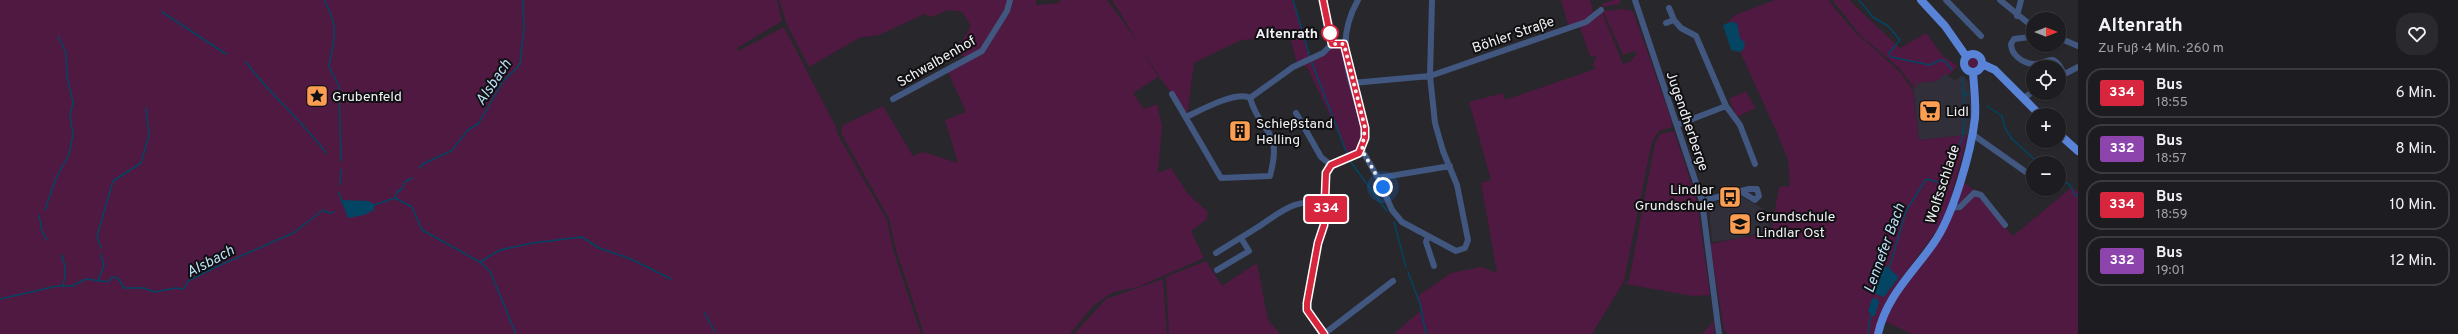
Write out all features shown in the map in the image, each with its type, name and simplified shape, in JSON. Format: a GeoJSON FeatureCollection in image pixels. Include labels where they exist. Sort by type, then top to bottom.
{"type":"FeatureCollection","features":[{"type":"Feature","properties":{"kind":"main road"},"geometry":{"type":"LineString","coordinates":[[1922,0],[1946,26],[1966,56],[1964,65],[1966,70],[1973,72],[1979,70],[1982,64]]}},
{"type":"Feature","properties":{"kind":"main road"},"geometry":{"type":"LineString","coordinates":[[1966,56],[1977,55],[1982,64],[1995,70],[2033,108]]}},
{"type":"Feature","properties":{"kind":"main road","name":"Wolfsschlade"},"geometry":{"type":"LineString","coordinates":[[1878,334],[1883,316],[1893,295],[1933,244],[1951,208],[1972,134],[1975,106],[1973,72]]}},
{"type":"Feature","properties":{"kind":"main road"},"geometry":{"type":"LineString","coordinates":[[2066,140],[2078,151]]}},
{"type":"Feature","properties":{"kind":"street","name":"Schwalbenhof"},"geometry":{"type":"LineString","coordinates":[[893,99],[982,51],[1007,12],[1010,0]]}},
{"type":"Feature","properties":{"kind":"street"},"geometry":{"type":"LineString","coordinates":[[1323,0],[1332,44]]}},
{"type":"Feature","properties":{"kind":"street"},"geometry":{"type":"LineString","coordinates":[[1358,0],[1347,22],[1344,44],[1352,83],[1365,128],[1362,150],[1378,178],[1395,216],[1456,251],[1463,249],[1468,240],[1459,190],[1443,151],[1435,123],[1430,76],[1432,0]]}},
{"type":"Feature","properties":{"kind":"street","name":"Jugendherberge"},"geometry":{"type":"LineString","coordinates":[[1634,0],[1702,201],[1719,324],[1719,334]]}},
{"type":"Feature","properties":{"kind":"street"},"geometry":{"type":"LineString","coordinates":[[1946,0],[1981,36]]}},
{"type":"Feature","properties":{"kind":"street"},"geometry":{"type":"LineString","coordinates":[[2000,0],[2016,16],[2026,22]]}},
{"type":"Feature","properties":{"kind":"street"},"geometry":{"type":"LineString","coordinates":[[2016,16],[2021,0]]}},
{"type":"Feature","properties":{"kind":"street"},"geometry":{"type":"LineString","coordinates":[[1669,8],[1674,20],[1681,28],[1696,36],[1725,99],[1726,106],[1740,125],[1755,164]]}},
{"type":"Feature","properties":{"kind":"street","name":"Böhler Straße"},"geometry":{"type":"LineString","coordinates":[[1352,83],[1430,76],[1586,22],[1601,10]]}},
{"type":"Feature","properties":{"kind":"street"},"geometry":{"type":"LineString","coordinates":[[1666,22],[1674,20]]}},
{"type":"Feature","properties":{"kind":"street"},"geometry":{"type":"LineString","coordinates":[[2026,38],[2014,39],[2010,44],[2012,50],[2021,60],[2026,62]]}},
{"type":"Feature","properties":{"kind":"street"},"geometry":{"type":"LineString","coordinates":[[2066,41],[2078,46]]}},
{"type":"Feature","properties":{"kind":"street"},"geometry":{"type":"LineString","coordinates":[[1332,44],[1344,44]]}},
{"type":"Feature","properties":{"kind":"street"},"geometry":{"type":"LineString","coordinates":[[1250,98],[1282,74],[1328,49],[1332,44]]}},
{"type":"Feature","properties":{"kind":"street"},"geometry":{"type":"LineString","coordinates":[[2066,73],[2078,67]]}},
{"type":"Feature","properties":{"kind":"street"},"geometry":{"type":"LineString","coordinates":[[1172,94],[1220,177],[1270,176],[1275,147],[1269,130],[1255,111],[1250,98]]}},
{"type":"Feature","properties":{"kind":"street"},"geometry":{"type":"LineString","coordinates":[[1186,117],[1222,101],[1243,96],[1250,98]]}},
{"type":"Feature","properties":{"kind":"street"},"geometry":{"type":"LineString","coordinates":[[1677,124],[1726,106]]}},
{"type":"Feature","properties":{"kind":"street"},"geometry":{"type":"LineString","coordinates":[[1296,113],[1321,157],[1331,165]]}},
{"type":"Feature","properties":{"kind":"street"},"geometry":{"type":"LineString","coordinates":[[1972,134],[2026,172]]}},
{"type":"Feature","properties":{"kind":"street"},"geometry":{"type":"LineString","coordinates":[[1362,150],[1359,153],[1331,165],[1326,173],[1326,207],[1307,303],[1307,310],[1324,334],[1393,281]]}},
{"type":"Feature","properties":{"kind":"street"},"geometry":{"type":"LineString","coordinates":[[1378,178],[1450,166]]}},
{"type":"Feature","properties":{"kind":"street"},"geometry":{"type":"LineString","coordinates":[[1702,201],[1740,192]]}},
{"type":"Feature","properties":{"kind":"street"},"geometry":{"type":"LineString","coordinates":[[1951,208],[1960,207],[1974,192],[1981,195],[2005,225]]}},
{"type":"Feature","properties":{"kind":"street"},"geometry":{"type":"LineString","coordinates":[[1216,253],[1241,238],[1280,210],[1302,203],[1314,202],[1326,207]]}},
{"type":"Feature","properties":{"kind":"street"},"geometry":{"type":"LineString","coordinates":[[1428,236],[1426,242],[1434,266]]}},
{"type":"Feature","properties":{"kind":"street"},"geometry":{"type":"LineString","coordinates":[[1217,270],[1249,251],[1241,238]]}},
{"type":"Feature","properties":{"kind":"street","name":"Jugendherberge"},"geometry":{"type":"LineString","coordinates":[[1719,324],[1723,334]]}},
{"type":"Feature","properties":{"kind":"shaded area"},"geometry":{"type":"Polygon","coordinates":[[[0,0],[777,0],[782,21],[737,48],[738,51],[784,27],[836,127],[837,133],[887,220],[893,250],[921,334],[0,334],[0,0]]]}},
{"type":"Feature","properties":{"kind":"shaded area"},"geometry":{"type":"Polygon","coordinates":[[[779,0],[1009,0],[986,45],[968,57],[962,56],[959,46],[971,26],[962,12],[948,10],[931,17],[924,14],[879,35],[859,38],[809,67],[787,25],[779,0]]]}},
{"type":"Feature","properties":{"kind":"shaded area"},"geometry":{"type":"Polygon","coordinates":[[[1011,0],[1036,0],[1036,5],[1059,3],[1060,0],[1107,0],[1138,42],[1158,77],[1133,93],[1144,109],[1157,104],[1162,127],[1158,173],[1171,168],[1188,194],[1207,211],[1207,219],[1191,231],[1204,258],[1138,287],[1114,292],[1094,305],[1070,334],[924,334],[896,250],[889,219],[841,133],[843,125],[883,106],[913,156],[923,152],[958,163],[945,120],[966,112],[948,72],[983,52],[1011,0]]]}},
{"type":"Feature","properties":{"kind":"shaded area"},"geometry":{"type":"Polygon","coordinates":[[[1112,0],[1293,0],[1310,57],[1297,63],[1290,37],[1241,40],[1194,63],[1187,115],[1160,78],[1112,0]]]}},
{"type":"Feature","properties":{"kind":"shaded area"},"geometry":{"type":"Polygon","coordinates":[[[1561,0],[1590,0],[1594,14],[1601,10],[1623,64],[1631,61],[1637,54],[1634,51],[1623,55],[1603,11],[1622,9],[1633,11],[1671,119],[1672,127],[1659,131],[1652,142],[1624,281],[1592,334],[1427,334],[1418,296],[1451,273],[1481,267],[1497,273],[1481,183],[1491,180],[1469,102],[1503,93],[1505,100],[1595,69],[1593,65],[1596,56],[1590,56],[1579,24],[1569,28],[1561,0]]]}},
{"type":"Feature","properties":{"kind":"shaded area"},"geometry":{"type":"Polygon","coordinates":[[[1613,0],[1620,0],[1620,4],[1602,7],[1602,4],[1613,0]]]}},
{"type":"Feature","properties":{"kind":"shaded area"},"geometry":{"type":"Polygon","coordinates":[[[1775,0],[1828,0],[1855,32],[1899,71],[1913,90],[1919,140],[1968,135],[1949,204],[1940,226],[1893,290],[1884,306],[1875,334],[1728,334],[1724,330],[1710,244],[1771,232],[1779,187],[1790,186],[1788,160],[1727,23],[1735,15],[1775,0]]]}},
{"type":"Feature","properties":{"kind":"shaded area"},"geometry":{"type":"Polygon","coordinates":[[[1832,0],[1849,0],[1900,48],[1926,33],[1943,56],[1958,66],[1949,75],[1946,73],[1937,81],[1917,83],[1917,87],[1914,87],[1899,68],[1861,36],[1832,0]]]}},
{"type":"Feature","properties":{"kind":"shaded area"},"geometry":{"type":"Polygon","coordinates":[[[1342,46],[1364,138],[1360,149],[1349,156],[1307,67],[1302,65],[1333,47],[1342,46]]]}},
{"type":"Feature","properties":{"kind":"shaded area"},"geometry":{"type":"Polygon","coordinates":[[[1971,58],[1975,58],[1977,59],[1977,67],[1971,68],[1968,65],[1968,61],[1971,58]]]}},
{"type":"Feature","properties":{"kind":"shaded area"},"geometry":{"type":"Polygon","coordinates":[[[1946,73],[1954,80],[1961,76],[1965,77],[1969,84],[1972,116],[1968,135],[1919,140],[1913,86],[1917,87],[1917,83],[1937,81],[1946,73]]]}},
{"type":"Feature","properties":{"kind":"shaded area"},"geometry":{"type":"Polygon","coordinates":[[[1746,91],[1755,108],[1737,117],[1729,99],[1746,91]]]}},
{"type":"Feature","properties":{"kind":"shaded area"},"geometry":{"type":"Polygon","coordinates":[[[1674,131],[1697,201],[1710,295],[1693,296],[1625,284],[1629,280],[1655,143],[1660,134],[1674,131]]]}},
{"type":"Feature","properties":{"kind":"shaded area"},"geometry":{"type":"Polygon","coordinates":[[[1962,182],[1978,192],[1971,191],[1957,207],[1962,182]]]}},
{"type":"Feature","properties":{"kind":"shaded area"},"geometry":{"type":"Polygon","coordinates":[[[2072,187],[2078,192],[2078,334],[1912,334],[1884,321],[1889,309],[1952,212],[1959,211],[1973,195],[1980,198],[2013,236],[2061,196],[2066,196],[2066,192],[2072,187]]]}},
{"type":"Feature","properties":{"kind":"shaded area","name":"Grundschule Lindlar Ost"},"geometry":{"type":"Polygon","coordinates":[[[1742,197],[1762,208],[1770,219],[1768,230],[1737,239],[1712,242],[1709,211],[1711,206],[1715,203],[1742,197]]]}},
{"type":"Feature","properties":{"kind":"shaded area"},"geometry":{"type":"Polygon","coordinates":[[[1206,261],[1222,286],[1257,263],[1268,320],[1280,334],[1169,334],[1166,277],[1206,261]]]}},
{"type":"Feature","properties":{"kind":"shaded area"},"geometry":{"type":"Polygon","coordinates":[[[1163,279],[1167,334],[1074,334],[1106,299],[1163,279]]]}},
{"type":"Feature","properties":{"kind":"shaded area"},"geometry":{"type":"Polygon","coordinates":[[[1420,311],[1426,334],[1394,334],[1420,311]]]}},
{"type":"Feature","properties":{"kind":"shaded area"},"geometry":{"type":"Polygon","coordinates":[[[1714,321],[1714,334],[1702,334],[1714,321]]]}},
{"type":"Feature","properties":{"kind":"water"},"geometry":{"type":"Polygon","coordinates":[[[1730,22],[1737,23],[1740,38],[1745,43],[1744,49],[1740,52],[1731,50],[1723,25],[1730,22]]]}},
{"type":"Feature","properties":{"kind":"water"},"geometry":{"type":"Polygon","coordinates":[[[341,200],[368,201],[374,204],[374,210],[364,215],[348,218],[341,200]]]}},
{"type":"Feature","properties":{"kind":"water"},"geometry":{"type":"Polygon","coordinates":[[[1886,266],[1899,277],[1884,297],[1873,293],[1881,267],[1886,266]]]}},
{"type":"Feature","properties":{"kind":"water"},"geometry":{"type":"Polygon","coordinates":[[[1877,298],[1879,302],[1875,316],[1872,316],[1868,311],[1872,299],[1877,298]]]}},
{"type":"Feature","properties":{"kind":"waterway"},"geometry":{"type":"LineString","coordinates":[[324,0],[334,26],[334,40],[329,67],[339,86],[341,161]]}},
{"type":"Feature","properties":{"kind":"waterway","name":"Alsbach"},"geometry":{"type":"LineString","coordinates":[[420,168],[423,164],[451,151],[468,130],[479,123],[503,81],[516,69],[520,63],[524,30],[523,0]]}},
{"type":"Feature","properties":{"kind":"waterway"},"geometry":{"type":"LineString","coordinates":[[1293,0],[1310,57]]}},
{"type":"Feature","properties":{"kind":"waterway","name":"Lennefer Bach"},"geometry":{"type":"LineString","coordinates":[[1859,0],[1873,17],[1888,26],[1900,40],[1889,53],[1891,57],[1930,65],[1940,60],[1945,61],[1952,70]]}},
{"type":"Feature","properties":{"kind":"waterway"},"geometry":{"type":"LineString","coordinates":[[162,12],[226,54]]}},
{"type":"Feature","properties":{"kind":"waterway"},"geometry":{"type":"LineString","coordinates":[[45,210],[56,178],[69,155],[73,134],[70,116],[73,102],[67,77],[66,53],[58,36]]}},
{"type":"Feature","properties":{"kind":"waterway"},"geometry":{"type":"LineString","coordinates":[[1311,60],[1347,154]]}},
{"type":"Feature","properties":{"kind":"waterway"},"geometry":{"type":"LineString","coordinates":[[246,62],[265,86],[307,130],[326,153]]}},
{"type":"Feature","properties":{"kind":"waterway","name":"Lennefer Bach"},"geometry":{"type":"LineString","coordinates":[[1889,269],[1906,211],[1926,179],[1942,183],[1951,157],[1957,153],[1963,135],[1965,110],[1962,78]]}},
{"type":"Feature","properties":{"kind":"waterway","name":"Lennefer Bach"},"geometry":{"type":"LineString","coordinates":[[1963,92],[1968,95]]}},
{"type":"Feature","properties":{"kind":"waterway"},"geometry":{"type":"LineString","coordinates":[[1987,106],[2002,116],[2005,128],[2012,139],[2031,156]]}},
{"type":"Feature","properties":{"kind":"waterway"},"geometry":{"type":"LineString","coordinates":[[101,248],[97,236],[113,181],[141,163],[149,135],[146,108]]}},
{"type":"Feature","properties":{"kind":"waterway"},"geometry":{"type":"LineString","coordinates":[[1350,161],[1387,211]]}},
{"type":"Feature","properties":{"kind":"waterway"},"geometry":{"type":"LineString","coordinates":[[340,185],[341,170]]}},
{"type":"Feature","properties":{"kind":"waterway","name":"Alsbach"},"geometry":{"type":"LineString","coordinates":[[374,205],[395,198],[397,192],[402,189],[405,182],[412,178]]}},
{"type":"Feature","properties":{"kind":"waterway"},"geometry":{"type":"LineString","coordinates":[[2066,182],[2070,185],[2075,195],[2078,196]]}},
{"type":"Feature","properties":{"kind":"waterway"},"geometry":{"type":"LineString","coordinates":[[339,192],[342,202]]}},
{"type":"Feature","properties":{"kind":"waterway"},"geometry":{"type":"LineString","coordinates":[[395,198],[412,207],[422,230],[480,262],[500,250],[533,243],[582,237],[599,248],[631,259],[671,279]]}},
{"type":"Feature","properties":{"kind":"waterway","name":"Alsbach"},"geometry":{"type":"LineString","coordinates":[[0,299],[57,286],[72,286],[86,279],[108,282],[112,277],[118,278],[124,288],[144,288],[154,292],[176,288],[184,289],[188,281],[293,233],[323,210],[329,213],[334,212]]}},
{"type":"Feature","properties":{"kind":"waterway"},"geometry":{"type":"LineString","coordinates":[[39,215],[42,231],[47,240]]}},
{"type":"Feature","properties":{"kind":"waterway"},"geometry":{"type":"LineString","coordinates":[[1394,222],[1406,267]]}},
{"type":"Feature","properties":{"kind":"waterway"},"geometry":{"type":"LineString","coordinates":[[98,280],[104,266],[101,254]]}},
{"type":"Feature","properties":{"kind":"waterway"},"geometry":{"type":"LineString","coordinates":[[61,255],[65,270],[63,286]]}},
{"type":"Feature","properties":{"kind":"waterway"},"geometry":{"type":"LineString","coordinates":[[480,262],[490,271],[516,334]]}},
{"type":"Feature","properties":{"kind":"waterway"},"geometry":{"type":"LineString","coordinates":[[1408,272],[1420,304],[1426,334]]}},
{"type":"Feature","properties":{"kind":"waterway"},"geometry":{"type":"LineString","coordinates":[[704,312],[715,332]]}},
{"type":"Feature","properties":{"kind":"waterway","name":"Lennefer Bach"},"geometry":{"type":"LineString","coordinates":[[1868,334],[1871,314]]}},
{"type":"Feature","properties":{"kind":"bus line","name":"334"},"geometry":{"type":"LineString","coordinates":[[1323,0],[1332,44],[1344,44],[1352,83],[1365,128],[1365,138],[1362,150],[1350,158],[1331,165],[1326,173],[1326,207],[1324,225],[1318,243],[1307,303],[1307,310],[1324,334]]}},
{"type":"Feature","properties":{"kind":"place","name":"Altenrath"},"geometry":{"type":"Point","coordinates":[1330,33]}},
{"type":"Feature","properties":{"kind":"place","name":"Grubenfeld"},"geometry":{"type":"Point","coordinates":[317,96]}},
{"type":"Feature","properties":{"kind":"place","name":"Lidl"},"geometry":{"type":"Point","coordinates":[1930,111]}},
{"type":"Feature","properties":{"kind":"place","name":"Schießstand Helling"},"geometry":{"type":"Point","coordinates":[1240,131]}},
{"type":"Feature","properties":{"kind":"place","name":"Lindlar Grundschule"},"geometry":{"type":"Point","coordinates":[1730,197]}},
{"type":"Feature","properties":{"kind":"place","name":"Grundschule Lindlar Ost"},"geometry":{"type":"Point","coordinates":[1740,224]}},
{"type":"Feature","properties":{"kind":"route"},"geometry":{"type":"LineString","coordinates":[[1330,33],[1332,44],[1344,44],[1352,83],[1365,128],[1365,138],[1362,150],[1383,187]]}}]}
